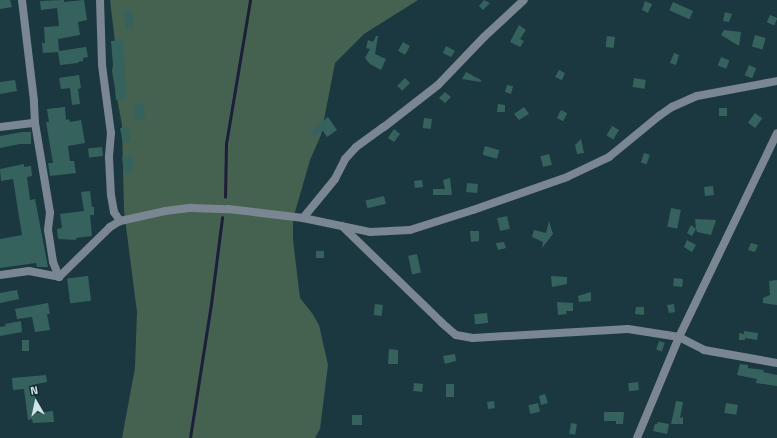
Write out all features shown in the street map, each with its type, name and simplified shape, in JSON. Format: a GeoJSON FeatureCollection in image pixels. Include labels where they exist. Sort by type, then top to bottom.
{"type":"FeatureCollection","features":[{"type":"Feature","properties":{"kind":"street"},"geometry":{"type":"LineString","coordinates":[[22,0],[34,101],[35,123],[50,213],[48,230],[53,262],[59,277]]}},
{"type":"Feature","properties":{"kind":"street"},"geometry":{"type":"LineString","coordinates":[[100,0],[102,65],[111,133],[109,158],[111,195],[114,212],[120,221]]}},
{"type":"Feature","properties":{"kind":"street"},"geometry":{"type":"LineString","coordinates":[[303,218],[335,179],[345,159],[356,147],[438,85],[484,37],[524,0]]}},
{"type":"Feature","properties":{"kind":"street"},"geometry":{"type":"LineString","coordinates":[[59,277],[110,227],[120,221],[159,212],[191,208],[228,209],[303,218],[370,232],[410,230],[473,210],[567,177],[609,157],[672,107],[697,96],[777,81]]}},
{"type":"Feature","properties":{"kind":"street"},"geometry":{"type":"LineString","coordinates":[[0,127],[35,123]]}},
{"type":"Feature","properties":{"kind":"street"},"geometry":{"type":"LineString","coordinates":[[637,438],[679,337],[777,133]]}},
{"type":"Feature","properties":{"kind":"street"},"geometry":{"type":"LineString","coordinates":[[342,226],[456,335],[473,338],[628,329],[679,337],[704,350],[777,363]]}},
{"type":"Feature","properties":{"kind":"street"},"geometry":{"type":"LineString","coordinates":[[0,276],[29,271],[59,277]]}},
{"type":"Feature","properties":{"kind":"green space"},"geometry":{"type":"Polygon","coordinates":[[[110,0],[418,0],[364,34],[335,63],[321,135],[310,160],[293,219],[293,240],[300,298],[319,325],[328,365],[320,429],[315,438],[122,438],[135,368],[137,312],[124,211],[122,125],[112,71],[116,50],[110,0]]]}},
{"type":"Feature","properties":{"kind":"building"},"geometry":{"type":"Polygon","coordinates":[[[0,0],[10,0],[12,7],[0,9],[0,0]]]}},
{"type":"Feature","properties":{"kind":"building"},"geometry":{"type":"Polygon","coordinates":[[[64,0],[64,2],[84,0],[87,20],[78,22],[80,35],[58,39],[59,51],[86,47],[88,57],[83,58],[83,61],[78,63],[60,65],[58,52],[43,53],[42,43],[45,43],[44,27],[59,26],[57,8],[41,10],[40,1],[64,0]]]}},
{"type":"Feature","properties":{"kind":"building"},"geometry":{"type":"Polygon","coordinates":[[[484,0],[490,3],[483,10],[479,6],[484,0]]]}},
{"type":"Feature","properties":{"kind":"building"},"geometry":{"type":"Polygon","coordinates":[[[645,1],[652,4],[648,13],[642,10],[645,1]]]}},
{"type":"Feature","properties":{"kind":"building"},"geometry":{"type":"Polygon","coordinates":[[[673,2],[693,11],[689,19],[669,10],[673,2]]]}},
{"type":"Feature","properties":{"kind":"building"},"geometry":{"type":"Polygon","coordinates":[[[131,10],[134,28],[126,29],[123,11],[131,10]]]}},
{"type":"Feature","properties":{"kind":"building"},"geometry":{"type":"Polygon","coordinates":[[[725,12],[732,14],[729,22],[723,21],[725,12]]]}},
{"type":"Feature","properties":{"kind":"building"},"geometry":{"type":"Polygon","coordinates":[[[770,15],[777,18],[774,25],[767,22],[770,15]]]}},
{"type":"Feature","properties":{"kind":"building"},"geometry":{"type":"Polygon","coordinates":[[[519,25],[526,30],[520,39],[524,41],[520,47],[510,42],[519,25]]]}},
{"type":"Feature","properties":{"kind":"building"},"geometry":{"type":"Polygon","coordinates":[[[724,30],[741,32],[739,46],[721,35],[724,30]]]}},
{"type":"Feature","properties":{"kind":"building"},"geometry":{"type":"Polygon","coordinates":[[[755,35],[766,38],[763,49],[752,47],[755,35]]]}},
{"type":"Feature","properties":{"kind":"building"},"geometry":{"type":"Polygon","coordinates":[[[376,36],[378,36],[375,54],[386,59],[381,70],[370,64],[365,58],[370,49],[366,48],[368,40],[373,42],[376,36]]]}},
{"type":"Feature","properties":{"kind":"building"},"geometry":{"type":"Polygon","coordinates":[[[607,36],[615,37],[614,48],[606,47],[607,36]]]}},
{"type":"Feature","properties":{"kind":"building"},"geometry":{"type":"Polygon","coordinates":[[[123,40],[126,99],[116,100],[111,41],[123,40]]]}},
{"type":"Feature","properties":{"kind":"building"},"geometry":{"type":"Polygon","coordinates":[[[403,42],[410,46],[405,55],[398,51],[403,42]]]}},
{"type":"Feature","properties":{"kind":"building"},"geometry":{"type":"Polygon","coordinates":[[[446,46],[455,51],[451,57],[443,53],[446,46]]]}},
{"type":"Feature","properties":{"kind":"building"},"geometry":{"type":"Polygon","coordinates":[[[674,53],[679,55],[676,65],[670,63],[674,53]]]}},
{"type":"Feature","properties":{"kind":"building"},"geometry":{"type":"Polygon","coordinates":[[[721,57],[729,60],[726,69],[718,65],[721,57]]]}},
{"type":"Feature","properties":{"kind":"building"},"geometry":{"type":"Polygon","coordinates":[[[749,65],[756,68],[752,78],[745,75],[749,65]]]}},
{"type":"Feature","properties":{"kind":"building"},"geometry":{"type":"Polygon","coordinates":[[[559,70],[565,73],[562,80],[555,77],[559,70]]]}},
{"type":"Feature","properties":{"kind":"building"},"geometry":{"type":"Polygon","coordinates":[[[466,72],[481,80],[481,82],[462,79],[466,72]]]}},
{"type":"Feature","properties":{"kind":"building"},"geometry":{"type":"Polygon","coordinates":[[[79,75],[81,88],[78,89],[80,104],[72,105],[70,88],[61,89],[59,78],[79,75]]]}},
{"type":"Feature","properties":{"kind":"building"},"geometry":{"type":"Polygon","coordinates":[[[405,78],[410,83],[402,91],[397,86],[405,78]]]}},
{"type":"Feature","properties":{"kind":"building"},"geometry":{"type":"Polygon","coordinates":[[[634,78],[646,80],[644,89],[633,87],[634,78]]]}},
{"type":"Feature","properties":{"kind":"building"},"geometry":{"type":"Polygon","coordinates":[[[15,80],[17,91],[0,94],[0,82],[15,80]]]}},
{"type":"Feature","properties":{"kind":"building"},"geometry":{"type":"Polygon","coordinates":[[[507,85],[513,86],[511,94],[505,92],[507,85]]]}},
{"type":"Feature","properties":{"kind":"building"},"geometry":{"type":"Polygon","coordinates":[[[445,92],[451,97],[445,103],[439,98],[445,92]]]}},
{"type":"Feature","properties":{"kind":"building"},"geometry":{"type":"Polygon","coordinates":[[[144,104],[145,119],[135,120],[134,105],[144,104]]]}},
{"type":"Feature","properties":{"kind":"building"},"geometry":{"type":"Polygon","coordinates":[[[498,104],[505,105],[505,112],[497,112],[498,104]]]}},
{"type":"Feature","properties":{"kind":"building"},"geometry":{"type":"Polygon","coordinates":[[[65,107],[66,120],[69,119],[70,122],[81,120],[85,143],[68,146],[70,161],[74,161],[76,173],[50,176],[48,163],[53,163],[46,122],[49,122],[47,109],[65,107]]]}},
{"type":"Feature","properties":{"kind":"building"},"geometry":{"type":"Polygon","coordinates":[[[524,107],[529,114],[519,120],[514,114],[524,107]]]}},
{"type":"Feature","properties":{"kind":"building"},"geometry":{"type":"Polygon","coordinates":[[[719,108],[727,108],[727,116],[719,116],[719,108]]]}},
{"type":"Feature","properties":{"kind":"building"},"geometry":{"type":"Polygon","coordinates":[[[561,110],[567,113],[563,121],[557,118],[561,110]]]}},
{"type":"Feature","properties":{"kind":"building"},"geometry":{"type":"Polygon","coordinates":[[[755,113],[762,118],[755,128],[748,123],[755,113]]]}},
{"type":"Feature","properties":{"kind":"building"},"geometry":{"type":"Polygon","coordinates":[[[328,117],[337,130],[327,137],[323,131],[314,136],[311,131],[328,117]]]}},
{"type":"Feature","properties":{"kind":"building"},"geometry":{"type":"Polygon","coordinates":[[[424,118],[432,119],[431,129],[423,128],[424,118]]]}},
{"type":"Feature","properties":{"kind":"building"},"geometry":{"type":"Polygon","coordinates":[[[612,126],[619,130],[613,140],[606,136],[612,126]]]}},
{"type":"Feature","properties":{"kind":"building"},"geometry":{"type":"Polygon","coordinates":[[[129,127],[131,141],[123,143],[120,128],[129,127]]]}},
{"type":"Feature","properties":{"kind":"building"},"geometry":{"type":"Polygon","coordinates":[[[394,129],[400,134],[394,142],[388,138],[394,129]]]}},
{"type":"Feature","properties":{"kind":"building"},"geometry":{"type":"Polygon","coordinates":[[[31,132],[31,144],[20,144],[0,148],[0,136],[31,132]]]}},
{"type":"Feature","properties":{"kind":"building"},"geometry":{"type":"Polygon","coordinates":[[[581,139],[584,153],[577,154],[575,145],[581,139]]]}},
{"type":"Feature","properties":{"kind":"building"},"geometry":{"type":"Polygon","coordinates":[[[485,146],[499,150],[497,159],[483,155],[485,146]]]}},
{"type":"Feature","properties":{"kind":"building"},"geometry":{"type":"Polygon","coordinates":[[[102,147],[103,156],[89,157],[88,148],[102,147]]]}},
{"type":"Feature","properties":{"kind":"building"},"geometry":{"type":"Polygon","coordinates":[[[644,153],[650,155],[647,164],[641,163],[644,153]]]}},
{"type":"Feature","properties":{"kind":"building"},"geometry":{"type":"Polygon","coordinates":[[[549,154],[552,165],[543,167],[540,156],[549,154]]]}},
{"type":"Feature","properties":{"kind":"building"},"geometry":{"type":"Polygon","coordinates":[[[131,156],[133,172],[124,173],[122,157],[131,156]]]}},
{"type":"Feature","properties":{"kind":"building"},"geometry":{"type":"Polygon","coordinates":[[[24,164],[24,167],[31,166],[32,176],[27,177],[30,200],[35,199],[48,267],[37,267],[36,263],[0,268],[0,239],[22,235],[13,179],[1,181],[0,169],[24,164]]]}},
{"type":"Feature","properties":{"kind":"building"},"geometry":{"type":"Polygon","coordinates":[[[450,178],[452,195],[433,195],[433,189],[445,189],[443,180],[450,178]]]}},
{"type":"Feature","properties":{"kind":"building"},"geometry":{"type":"Polygon","coordinates":[[[422,180],[423,187],[415,188],[414,181],[422,180]]]}},
{"type":"Feature","properties":{"kind":"building"},"geometry":{"type":"Polygon","coordinates":[[[467,183],[478,184],[477,193],[466,192],[467,183]]]}},
{"type":"Feature","properties":{"kind":"building"},"geometry":{"type":"Polygon","coordinates":[[[713,186],[714,195],[705,196],[704,187],[713,186]]]}},
{"type":"Feature","properties":{"kind":"building"},"geometry":{"type":"Polygon","coordinates":[[[90,191],[92,207],[94,207],[94,215],[90,215],[92,236],[76,238],[76,240],[58,239],[57,229],[62,228],[60,214],[84,211],[81,192],[90,191]]]}},
{"type":"Feature","properties":{"kind":"building"},"geometry":{"type":"Polygon","coordinates":[[[384,196],[386,204],[367,208],[366,201],[384,196]]]}},
{"type":"Feature","properties":{"kind":"building"},"geometry":{"type":"Polygon","coordinates":[[[671,208],[681,210],[677,229],[667,227],[671,208]]]}},
{"type":"Feature","properties":{"kind":"building"},"geometry":{"type":"Polygon","coordinates":[[[507,216],[510,229],[500,231],[497,218],[507,216]]]}},
{"type":"Feature","properties":{"kind":"building"},"geometry":{"type":"Polygon","coordinates":[[[695,219],[716,220],[711,235],[697,232],[695,219]]]}},
{"type":"Feature","properties":{"kind":"building"},"geometry":{"type":"Polygon","coordinates":[[[549,221],[553,234],[542,248],[543,242],[532,237],[534,230],[546,233],[549,221]]]}},
{"type":"Feature","properties":{"kind":"building"},"geometry":{"type":"Polygon","coordinates":[[[691,225],[696,229],[692,236],[687,233],[691,225]]]}},
{"type":"Feature","properties":{"kind":"building"},"geometry":{"type":"Polygon","coordinates":[[[470,231],[479,231],[479,241],[471,242],[470,231]]]}},
{"type":"Feature","properties":{"kind":"building"},"geometry":{"type":"Polygon","coordinates":[[[687,240],[696,245],[692,252],[684,247],[687,240]]]}},
{"type":"Feature","properties":{"kind":"building"},"geometry":{"type":"Polygon","coordinates":[[[504,242],[506,248],[498,250],[496,243],[504,242]]]}},
{"type":"Feature","properties":{"kind":"building"},"geometry":{"type":"Polygon","coordinates":[[[751,243],[758,245],[755,252],[748,250],[751,243]]]}},
{"type":"Feature","properties":{"kind":"building"},"geometry":{"type":"Polygon","coordinates":[[[316,251],[324,251],[324,258],[316,258],[316,251]]]}},
{"type":"Feature","properties":{"kind":"building"},"geometry":{"type":"Polygon","coordinates":[[[417,254],[421,273],[412,274],[408,256],[417,254]]]}},
{"type":"Feature","properties":{"kind":"building"},"geometry":{"type":"Polygon","coordinates":[[[88,276],[91,301],[70,303],[67,279],[88,276]]]}},
{"type":"Feature","properties":{"kind":"building"},"geometry":{"type":"Polygon","coordinates":[[[551,276],[567,277],[567,284],[552,287],[551,276]]]}},
{"type":"Feature","properties":{"kind":"building"},"geometry":{"type":"Polygon","coordinates":[[[674,278],[683,279],[682,287],[673,286],[674,278]]]}},
{"type":"Feature","properties":{"kind":"building"},"geometry":{"type":"Polygon","coordinates":[[[777,280],[777,305],[763,303],[763,298],[770,295],[769,281],[777,280]]]}},
{"type":"Feature","properties":{"kind":"building"},"geometry":{"type":"Polygon","coordinates":[[[17,290],[19,299],[0,303],[0,293],[17,290]]]}},
{"type":"Feature","properties":{"kind":"building"},"geometry":{"type":"Polygon","coordinates":[[[591,292],[591,301],[579,302],[578,296],[591,292]]]}},
{"type":"Feature","properties":{"kind":"building"},"geometry":{"type":"Polygon","coordinates":[[[557,302],[573,303],[573,311],[566,311],[567,314],[558,315],[557,302]]]}},
{"type":"Feature","properties":{"kind":"building"},"geometry":{"type":"Polygon","coordinates":[[[48,303],[50,314],[47,314],[50,330],[35,332],[32,317],[17,319],[15,309],[48,303]]]}},
{"type":"Feature","properties":{"kind":"building"},"geometry":{"type":"Polygon","coordinates":[[[375,304],[383,305],[382,316],[374,315],[375,304]]]}},
{"type":"Feature","properties":{"kind":"building"},"geometry":{"type":"Polygon","coordinates":[[[674,304],[675,312],[669,313],[667,305],[674,304]]]}},
{"type":"Feature","properties":{"kind":"building"},"geometry":{"type":"Polygon","coordinates":[[[636,307],[644,307],[644,315],[635,314],[636,307]]]}},
{"type":"Feature","properties":{"kind":"building"},"geometry":{"type":"Polygon","coordinates":[[[487,313],[488,323],[475,324],[474,314],[487,313]]]}},
{"type":"Feature","properties":{"kind":"building"},"geometry":{"type":"Polygon","coordinates":[[[21,321],[22,332],[0,336],[0,327],[6,326],[5,324],[21,321]]]}},
{"type":"Feature","properties":{"kind":"building"},"geometry":{"type":"Polygon","coordinates":[[[744,331],[758,333],[757,340],[745,338],[745,340],[739,340],[739,333],[744,334],[744,331]]]}},
{"type":"Feature","properties":{"kind":"building"},"geometry":{"type":"Polygon","coordinates":[[[22,340],[29,340],[29,351],[22,351],[22,340]]]}},
{"type":"Feature","properties":{"kind":"building"},"geometry":{"type":"Polygon","coordinates":[[[659,341],[665,343],[662,351],[656,350],[659,341]]]}},
{"type":"Feature","properties":{"kind":"building"},"geometry":{"type":"Polygon","coordinates":[[[389,349],[398,350],[398,364],[388,364],[389,349]]]}},
{"type":"Feature","properties":{"kind":"building"},"geometry":{"type":"Polygon","coordinates":[[[455,354],[456,361],[445,364],[443,356],[455,354]]]}},
{"type":"Feature","properties":{"kind":"building"},"geometry":{"type":"Polygon","coordinates":[[[740,364],[748,365],[748,368],[764,370],[763,372],[777,375],[777,386],[756,383],[757,379],[737,375],[740,364]]]}},
{"type":"Feature","properties":{"kind":"building"},"geometry":{"type":"Polygon","coordinates":[[[46,375],[47,382],[32,385],[33,396],[35,396],[37,413],[53,411],[54,422],[33,423],[32,419],[28,420],[24,389],[13,390],[12,378],[46,375]]]}},
{"type":"Feature","properties":{"kind":"building"},"geometry":{"type":"Polygon","coordinates":[[[638,382],[639,390],[629,391],[628,383],[638,382]]]}},
{"type":"Feature","properties":{"kind":"building"},"geometry":{"type":"Polygon","coordinates":[[[414,383],[423,384],[422,392],[413,391],[414,383]]]}},
{"type":"Feature","properties":{"kind":"building"},"geometry":{"type":"Polygon","coordinates":[[[446,384],[454,384],[454,397],[446,397],[446,384]]]}},
{"type":"Feature","properties":{"kind":"building"},"geometry":{"type":"Polygon","coordinates":[[[545,394],[548,403],[541,405],[539,396],[545,394]]]}},
{"type":"Feature","properties":{"kind":"building"},"geometry":{"type":"Polygon","coordinates":[[[494,401],[495,408],[488,409],[487,402],[494,401]]]}},
{"type":"Feature","properties":{"kind":"building"},"geometry":{"type":"Polygon","coordinates":[[[676,401],[683,402],[680,418],[683,417],[683,424],[671,424],[676,401]]]}},
{"type":"Feature","properties":{"kind":"building"},"geometry":{"type":"Polygon","coordinates":[[[538,403],[540,412],[530,414],[528,405],[538,403]]]}},
{"type":"Feature","properties":{"kind":"building"},"geometry":{"type":"Polygon","coordinates":[[[726,403],[738,405],[736,415],[724,413],[726,403]]]}},
{"type":"Feature","properties":{"kind":"building"},"geometry":{"type":"Polygon","coordinates":[[[604,412],[624,412],[623,424],[616,424],[616,421],[604,421],[604,412]]]}},
{"type":"Feature","properties":{"kind":"building"},"geometry":{"type":"Polygon","coordinates":[[[352,415],[362,415],[362,425],[352,425],[352,415]]]}},
{"type":"Feature","properties":{"kind":"building"},"geometry":{"type":"Polygon","coordinates":[[[658,422],[669,424],[667,434],[653,431],[655,424],[658,422]]]}},
{"type":"Feature","properties":{"kind":"building"},"geometry":{"type":"Polygon","coordinates":[[[571,423],[577,424],[575,435],[569,434],[571,423]]]}},
{"type":"Feature","properties":{"kind":"waterway"},"geometry":{"type":"LineString","coordinates":[[225,197],[226,144],[250,0]]}},
{"type":"Feature","properties":{"kind":"waterway"},"geometry":{"type":"LineString","coordinates":[[190,438],[211,304],[222,218]]}}]}
